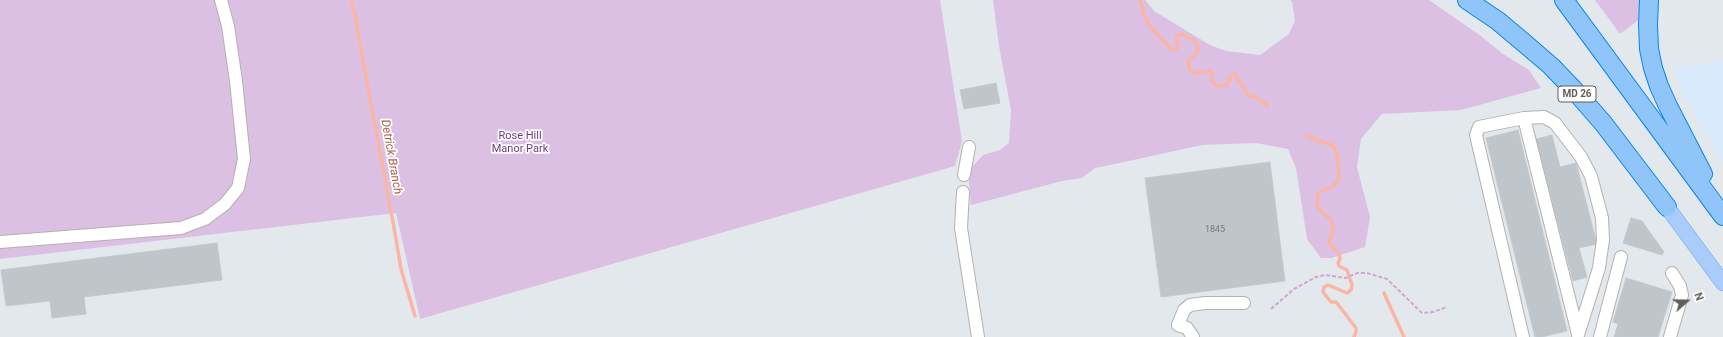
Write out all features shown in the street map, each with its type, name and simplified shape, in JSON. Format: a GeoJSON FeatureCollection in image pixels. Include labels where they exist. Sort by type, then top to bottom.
{"type":"FeatureCollection","features":[{"type":"Feature","properties":{"kind":"highway","name":"MD 26"},"geometry":{"type":"LineString","coordinates":[[1467,0],[1498,21],[1551,66],[1603,123],[1667,207]]}},
{"type":"Feature","properties":{"kind":"highway"},"geometry":{"type":"LineString","coordinates":[[1564,0],[1723,216]]}},
{"type":"Feature","properties":{"kind":"highway"},"geometry":{"type":"LineString","coordinates":[[1649,0],[1649,49],[1658,86],[1723,212]]}},
{"type":"Feature","properties":{"kind":"main road","name":"MD 26"},"geometry":{"type":"LineString","coordinates":[[1667,207],[1723,283]]}},
{"type":"Feature","properties":{"kind":"lane"},"geometry":{"type":"LineString","coordinates":[[0,242],[181,228],[204,219],[224,204],[238,188],[244,159],[236,81],[228,26],[220,0]]}},
{"type":"Feature","properties":{"kind":"lane"},"geometry":{"type":"LineString","coordinates":[[1523,337],[1476,135],[1479,127],[1524,118],[1544,117],[1555,123],[1581,157],[1591,176],[1602,218],[1603,240],[1599,268],[1578,336]]}},
{"type":"Feature","properties":{"kind":"lane"},"geometry":{"type":"LineString","coordinates":[[1524,118],[1578,336]]}},
{"type":"Feature","properties":{"kind":"lane"},"geometry":{"type":"LineString","coordinates":[[964,175],[969,147]]}},
{"type":"Feature","properties":{"kind":"lane"},"geometry":{"type":"LineString","coordinates":[[963,192],[961,228],[978,337]]}},
{"type":"Feature","properties":{"kind":"lane"},"geometry":{"type":"LineString","coordinates":[[1600,337],[1621,257]]}},
{"type":"Feature","properties":{"kind":"lane"},"geometry":{"type":"LineString","coordinates":[[1670,337],[1682,296],[1680,286],[1672,273]]}},
{"type":"Feature","properties":{"kind":"lane"},"geometry":{"type":"LineString","coordinates":[[1194,337],[1187,328],[1178,325],[1184,310],[1190,305],[1205,303],[1244,303]]}},
{"type":"Feature","properties":{"kind":"path"},"geometry":{"type":"LineString","coordinates":[[1271,309],[1294,289],[1316,277],[1325,275],[1346,278],[1357,273],[1367,273],[1387,279],[1414,307],[1422,313],[1433,312],[1447,307]]}},
{"type":"Feature","properties":{"kind":"shaded area"},"geometry":{"type":"Polygon","coordinates":[[[1723,60],[1723,161],[1700,125],[1683,92],[1674,68],[1723,60]]]}},
{"type":"Feature","properties":{"kind":"green space","name":"Rose Hill Manor Park"},"geometry":{"type":"Polygon","coordinates":[[[0,0],[940,0],[962,141],[955,166],[420,319],[396,213],[0,259],[0,0]]]}},
{"type":"Feature","properties":{"kind":"green space"},"geometry":{"type":"Polygon","coordinates":[[[993,0],[1145,0],[1154,11],[1210,45],[1226,51],[1260,55],[1289,34],[1295,21],[1292,2],[1290,0],[1429,0],[1481,36],[1503,54],[1529,70],[1541,88],[1461,110],[1382,114],[1361,139],[1357,167],[1370,217],[1365,247],[1331,258],[1321,258],[1307,239],[1296,168],[1288,149],[1256,143],[1202,145],[1095,168],[1082,178],[1062,181],[971,205],[969,182],[971,168],[983,155],[1000,150],[1009,143],[1011,110],[999,46],[993,0]]]}},
{"type":"Feature","properties":{"kind":"green space"},"geometry":{"type":"Polygon","coordinates":[[[1595,0],[1640,0],[1640,19],[1620,34],[1595,0]]]}},
{"type":"Feature","properties":{"kind":"building"},"geometry":{"type":"Polygon","coordinates":[[[996,83],[1000,103],[964,109],[960,90],[996,83]]]}},
{"type":"Feature","properties":{"kind":"building"},"geometry":{"type":"Polygon","coordinates":[[[1518,130],[1567,331],[1542,337],[1535,337],[1486,138],[1518,130]]]}},
{"type":"Feature","properties":{"kind":"building"},"geometry":{"type":"Polygon","coordinates":[[[1552,135],[1560,167],[1576,163],[1597,244],[1579,248],[1587,277],[1573,281],[1536,139],[1552,135]]]}},
{"type":"Feature","properties":{"kind":"building"},"geometry":{"type":"Polygon","coordinates":[[[1270,162],[1285,281],[1161,297],[1145,178],[1270,162]]]}},
{"type":"Feature","properties":{"kind":"building"},"geometry":{"type":"Polygon","coordinates":[[[1631,218],[1642,221],[1664,252],[1662,255],[1623,243],[1631,218]]]}},
{"type":"Feature","properties":{"kind":"building"},"geometry":{"type":"Polygon","coordinates":[[[217,243],[222,280],[84,297],[86,314],[52,318],[50,301],[6,306],[1,270],[217,243]]]}},
{"type":"Feature","properties":{"kind":"building"},"geometry":{"type":"Polygon","coordinates":[[[1626,278],[1672,292],[1658,337],[1614,337],[1618,324],[1613,322],[1626,278]]]}},
{"type":"Feature","properties":{"kind":"waterway","name":"Detrick Branch"},"geometry":{"type":"LineString","coordinates":[[351,0],[356,18],[401,269],[415,316]]}},
{"type":"Feature","properties":{"kind":"waterway"},"geometry":{"type":"LineString","coordinates":[[1140,0],[1148,24],[1171,49],[1175,50],[1177,48],[1178,44],[1176,38],[1178,35],[1182,34],[1196,42],[1198,49],[1197,53],[1188,61],[1190,70],[1195,73],[1210,71],[1212,73],[1212,81],[1215,85],[1219,86],[1227,85],[1232,75],[1235,74],[1248,95],[1255,97],[1268,106]]}},
{"type":"Feature","properties":{"kind":"waterway"},"geometry":{"type":"LineString","coordinates":[[1306,136],[1334,146],[1337,156],[1339,177],[1334,186],[1318,193],[1317,206],[1331,219],[1333,228],[1329,244],[1339,253],[1339,266],[1347,270],[1352,285],[1351,290],[1347,293],[1328,285],[1324,287],[1323,292],[1331,302],[1336,302],[1356,328],[1354,337]]}},
{"type":"Feature","properties":{"kind":"waterway"},"geometry":{"type":"LineString","coordinates":[[1384,293],[1404,337]]}}]}
